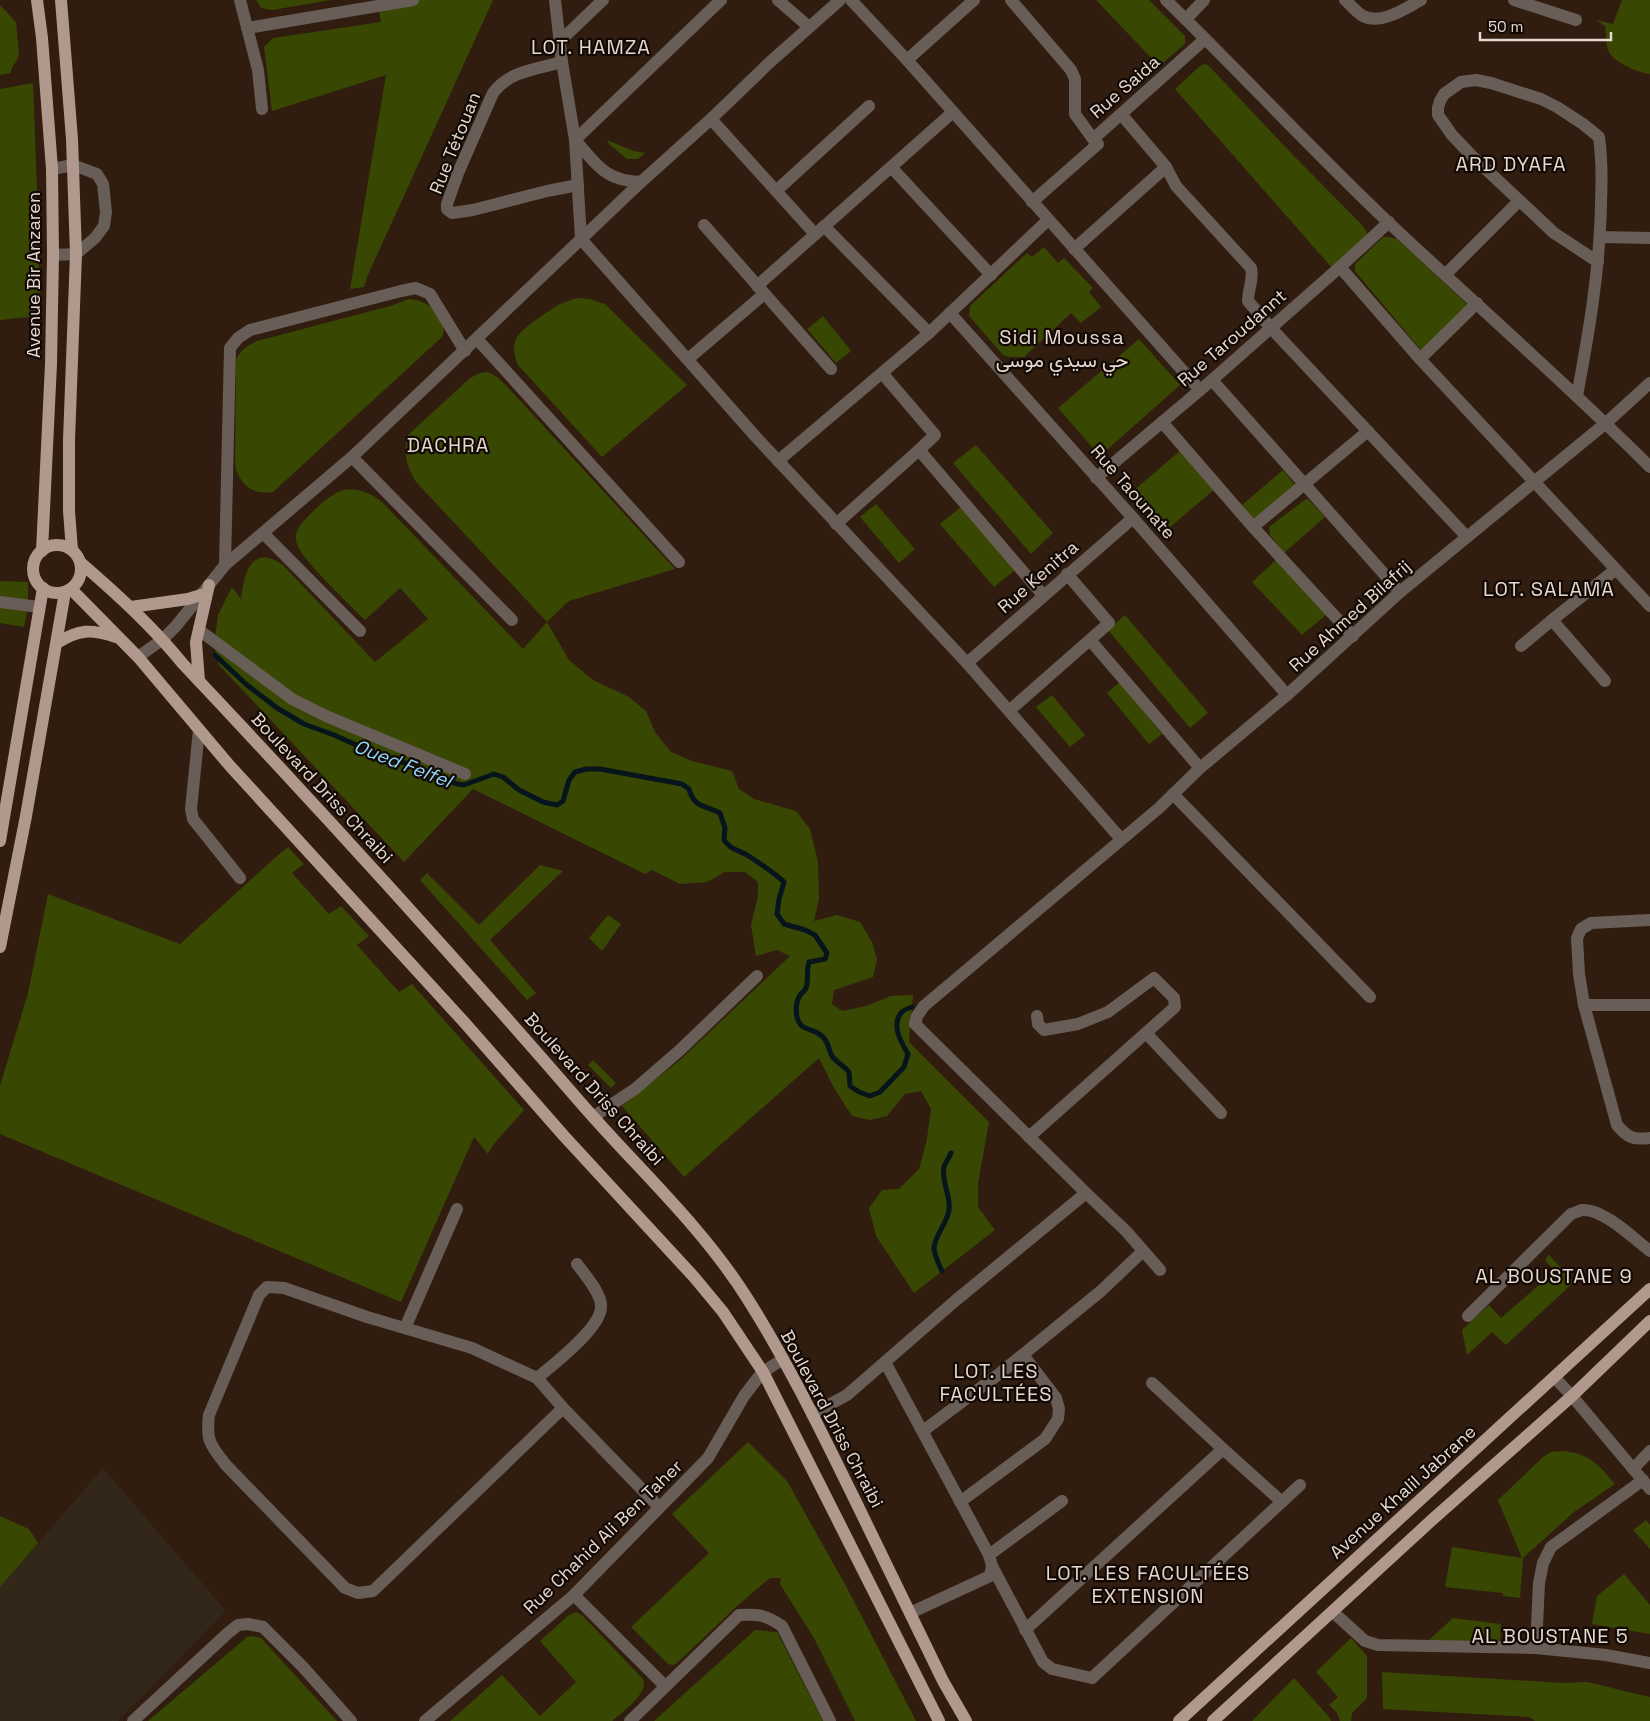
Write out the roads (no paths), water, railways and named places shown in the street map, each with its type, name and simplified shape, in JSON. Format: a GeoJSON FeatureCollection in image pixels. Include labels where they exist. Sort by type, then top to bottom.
{"type":"FeatureCollection","features":[{"type":"Feature","properties":{"kind":"main road","name":"Avenue Bir Anzaren"},"geometry":{"type":"LineString","coordinates":[[37,0],[42,38],[52,169],[53,256],[50,384],[42,551]]}},
{"type":"Feature","properties":{"kind":"main road"},"geometry":{"type":"LineString","coordinates":[[61,0],[74,165],[76,254],[69,440],[69,511],[72,550]]}},
{"type":"Feature","properties":{"kind":"main road"},"geometry":{"type":"LineString","coordinates":[[0,946],[68,591],[80,578],[82,570],[81,563],[72,550],[65,546],[49,546],[36,557],[33,565],[37,582],[43,588],[53,593],[68,591]]}},
{"type":"Feature","properties":{"kind":"main road","name":"Boulevard Driss Chraibi"},"geometry":{"type":"LineString","coordinates":[[81,563],[131,607],[163,639],[484,992],[593,1117],[679,1210],[721,1261],[746,1297],[783,1359],[943,1681],[966,1721]]}},
{"type":"Feature","properties":{"kind":"main road"},"geometry":{"type":"LineString","coordinates":[[0,841],[43,588]]}},
{"type":"Feature","properties":{"kind":"main road"},"geometry":{"type":"LineString","coordinates":[[131,607],[188,599],[205,590]]}},
{"type":"Feature","properties":{"kind":"main road"},"geometry":{"type":"LineString","coordinates":[[200,681],[196,642],[205,590]]}},
{"type":"Feature","properties":{"kind":"main road"},"geometry":{"type":"LineString","coordinates":[[68,591],[138,657],[230,766],[694,1277],[723,1312],[763,1372],[939,1721]]}},
{"type":"Feature","properties":{"kind":"main road"},"geometry":{"type":"LineString","coordinates":[[57,643],[70,635],[85,631],[98,631],[118,638]]}},
{"type":"Feature","properties":{"kind":"main road","name":"Avenue Khalil Jabrane"},"geometry":{"type":"LineString","coordinates":[[1180,1721],[1650,1289]]}},
{"type":"Feature","properties":{"kind":"main road"},"geometry":{"type":"LineString","coordinates":[[1213,1721],[1433,1519],[1572,1396],[1650,1321]]}},
{"type":"Feature","properties":{"kind":"street"},"geometry":{"type":"LineString","coordinates":[[240,0],[258,70],[262,109]]}},
{"type":"Feature","properties":{"kind":"street"},"geometry":{"type":"LineString","coordinates":[[247,28],[413,0]]}},
{"type":"Feature","properties":{"kind":"street"},"geometry":{"type":"LineString","coordinates":[[555,0],[574,140],[581,239],[778,461],[967,663],[1121,839]]}},
{"type":"Feature","properties":{"kind":"street"},"geometry":{"type":"LineString","coordinates":[[560,41],[603,0]]}},
{"type":"Feature","properties":{"kind":"street"},"geometry":{"type":"LineString","coordinates":[[574,140],[721,0]]}},
{"type":"Feature","properties":{"kind":"street"},"geometry":{"type":"LineString","coordinates":[[778,0],[809,27]]}},
{"type":"Feature","properties":{"kind":"street"},"geometry":{"type":"LineString","coordinates":[[138,657],[163,639],[176,626],[225,565],[352,457],[641,182],[840,0]]}},
{"type":"Feature","properties":{"kind":"street"},"geometry":{"type":"LineString","coordinates":[[851,0],[907,60],[1200,390]]}},
{"type":"Feature","properties":{"kind":"street"},"geometry":{"type":"LineString","coordinates":[[907,60],[974,0]]}},
{"type":"Feature","properties":{"kind":"street"},"geometry":{"type":"LineString","coordinates":[[1011,0],[1071,70],[1075,80],[1073,105],[1075,114],[1094,139]]}},
{"type":"Feature","properties":{"kind":"street"},"geometry":{"type":"LineString","coordinates":[[1166,0],[1319,155],[1606,423],[1650,467]]}},
{"type":"Feature","properties":{"kind":"street"},"geometry":{"type":"LineString","coordinates":[[1186,19],[1204,0]]}},
{"type":"Feature","properties":{"kind":"street"},"geometry":{"type":"LineString","coordinates":[[1346,0],[1362,16],[1378,19],[1388,17],[1421,0]]}},
{"type":"Feature","properties":{"kind":"street"},"geometry":{"type":"LineString","coordinates":[[1514,0],[1576,20]]}},
{"type":"Feature","properties":{"kind":"street","name":"Rue Saida"},"geometry":{"type":"LineString","coordinates":[[1032,202],[1098,144],[1094,139],[1205,39]]}},
{"type":"Feature","properties":{"kind":"street","name":"Rue Tétouan"},"geometry":{"type":"LineString","coordinates":[[562,62],[515,74],[499,85],[493,94],[458,173],[447,209],[452,213],[473,210],[578,185]]}},
{"type":"Feature","properties":{"kind":"street"},"geometry":{"type":"LineString","coordinates":[[1577,396],[1591,318],[1598,262],[1602,177],[1599,137],[1575,118],[1541,99],[1491,83],[1476,80],[1461,82],[1444,94],[1440,101],[1438,114],[1452,136],[1554,233],[1598,262]]}},
{"type":"Feature","properties":{"kind":"street"},"geometry":{"type":"LineString","coordinates":[[776,191],[870,106]]}},
{"type":"Feature","properties":{"kind":"street"},"geometry":{"type":"LineString","coordinates":[[688,359],[820,230],[953,112]]}},
{"type":"Feature","properties":{"kind":"street"},"geometry":{"type":"LineString","coordinates":[[1121,114],[1166,167],[1176,186],[1251,268],[1253,275],[1248,292],[1248,301],[1271,328],[1467,537]]}},
{"type":"Feature","properties":{"kind":"street"},"geometry":{"type":"LineString","coordinates":[[711,119],[776,191],[929,333]]}},
{"type":"Feature","properties":{"kind":"street"},"geometry":{"type":"LineString","coordinates":[[574,140],[600,168],[613,178],[626,182],[641,182]]}},
{"type":"Feature","properties":{"kind":"street"},"geometry":{"type":"LineString","coordinates":[[52,169],[74,165],[97,174],[103,184],[106,212],[104,226],[76,254],[53,256]]}},
{"type":"Feature","properties":{"kind":"street"},"geometry":{"type":"LineString","coordinates":[[1074,249],[1166,167]]}},
{"type":"Feature","properties":{"kind":"street"},"geometry":{"type":"LineString","coordinates":[[892,168],[991,275]]}},
{"type":"Feature","properties":{"kind":"street"},"geometry":{"type":"LineString","coordinates":[[1446,274],[1519,201]]}},
{"type":"Feature","properties":{"kind":"street"},"geometry":{"type":"LineString","coordinates":[[778,461],[929,333],[1048,220]]}},
{"type":"Feature","properties":{"kind":"street","name":"Rue Taroudannt"},"geometry":{"type":"LineString","coordinates":[[1096,478],[1212,380],[1389,222]]}},
{"type":"Feature","properties":{"kind":"street"},"geometry":{"type":"LineString","coordinates":[[704,225],[831,368]]}},
{"type":"Feature","properties":{"kind":"street"},"geometry":{"type":"LineString","coordinates":[[1600,237],[1650,238]]}},
{"type":"Feature","properties":{"kind":"street"},"geometry":{"type":"LineString","coordinates":[[1340,267],[1420,359],[1650,606]]}},
{"type":"Feature","properties":{"kind":"street"},"geometry":{"type":"LineString","coordinates":[[225,565],[230,348],[238,338],[250,330],[416,288],[430,294],[465,351]]}},
{"type":"Feature","properties":{"kind":"street"},"geometry":{"type":"LineString","coordinates":[[1420,359],[1477,303]]}},
{"type":"Feature","properties":{"kind":"street","name":"Rue Taounate"},"geometry":{"type":"LineString","coordinates":[[950,314],[1287,695]]}},
{"type":"Feature","properties":{"kind":"street"},"geometry":{"type":"LineString","coordinates":[[477,339],[679,562]]}},
{"type":"Feature","properties":{"kind":"street"},"geometry":{"type":"LineString","coordinates":[[836,524],[935,435],[882,373]]}},
{"type":"Feature","properties":{"kind":"street"},"geometry":{"type":"LineString","coordinates":[[1212,380],[1400,592]]}},
{"type":"Feature","properties":{"kind":"street","name":"Rue Ahmed Bilafrij"},"geometry":{"type":"LineString","coordinates":[[1029,1137],[916,1024],[917,1016],[924,1006],[1287,695],[1400,592],[1606,423],[1650,383]]}},
{"type":"Feature","properties":{"kind":"street"},"geometry":{"type":"LineString","coordinates":[[1162,422],[1253,527],[1353,636]]}},
{"type":"Feature","properties":{"kind":"street"},"geometry":{"type":"LineString","coordinates":[[1253,527],[1368,431]]}},
{"type":"Feature","properties":{"kind":"street"},"geometry":{"type":"LineString","coordinates":[[919,450],[1043,595]]}},
{"type":"Feature","properties":{"kind":"street"},"geometry":{"type":"LineString","coordinates":[[352,457],[512,620]]}},
{"type":"Feature","properties":{"kind":"street","name":"Rue Kenitra"},"geometry":{"type":"LineString","coordinates":[[967,663],[1132,518]]}},
{"type":"Feature","properties":{"kind":"street"},"geometry":{"type":"LineString","coordinates":[[263,533],[360,631]]}},
{"type":"Feature","properties":{"kind":"street"},"geometry":{"type":"LineString","coordinates":[[1521,646],[1615,570]]}},
{"type":"Feature","properties":{"kind":"street"},"geometry":{"type":"LineString","coordinates":[[1009,711],[1109,623],[1067,574]]}},
{"type":"Feature","properties":{"kind":"street"},"geometry":{"type":"LineString","coordinates":[[0,602],[39,607]]}},
{"type":"Feature","properties":{"kind":"street"},"geometry":{"type":"LineString","coordinates":[[1552,620],[1605,681]]}},
{"type":"Feature","properties":{"kind":"street"},"geometry":{"type":"LineString","coordinates":[[199,630],[292,699],[326,716],[466,774]]}},
{"type":"Feature","properties":{"kind":"street"},"geometry":{"type":"LineString","coordinates":[[1090,640],[1200,768]]}},
{"type":"Feature","properties":{"kind":"street"},"geometry":{"type":"LineString","coordinates":[[200,730],[191,809],[193,819],[240,878]]}},
{"type":"Feature","properties":{"kind":"street"},"geometry":{"type":"LineString","coordinates":[[1173,794],[1370,997]]}},
{"type":"Feature","properties":{"kind":"street"},"geometry":{"type":"LineString","coordinates":[[1650,920],[1590,923],[1581,929],[1577,938],[1579,974],[1584,1005],[1617,1125],[1625,1134],[1636,1140],[1650,1138]]}},
{"type":"Feature","properties":{"kind":"street"},"geometry":{"type":"LineString","coordinates":[[593,1117],[635,1089],[680,1050],[757,976]]}},
{"type":"Feature","properties":{"kind":"street"},"geometry":{"type":"LineString","coordinates":[[1037,1016],[1038,1024],[1044,1030],[1078,1024],[1108,1012],[1154,978],[1174,998],[1175,1007],[1029,1137],[1109,1214],[1160,1270]]}},
{"type":"Feature","properties":{"kind":"street"},"geometry":{"type":"LineString","coordinates":[[1584,1005],[1650,1005]]}},
{"type":"Feature","properties":{"kind":"street"},"geometry":{"type":"LineString","coordinates":[[1146,1033],[1221,1113]]}},
{"type":"Feature","properties":{"kind":"street"},"geometry":{"type":"LineString","coordinates":[[812,1414],[847,1395],[955,1301],[1086,1193]]}},
{"type":"Feature","properties":{"kind":"street"},"geometry":{"type":"LineString","coordinates":[[405,1328],[457,1209]]}},
{"type":"Feature","properties":{"kind":"street"},"geometry":{"type":"LineString","coordinates":[[1468,1316],[1571,1214],[1583,1210],[1606,1216],[1650,1251]]}},
{"type":"Feature","properties":{"kind":"street"},"geometry":{"type":"LineString","coordinates":[[923,1431],[1101,1291],[1143,1251]]}},
{"type":"Feature","properties":{"kind":"street"},"geometry":{"type":"LineString","coordinates":[[537,1378],[584,1338],[597,1320],[602,1308],[599,1296],[577,1264]]}},
{"type":"Feature","properties":{"kind":"street"},"geometry":{"type":"LineString","coordinates":[[563,1408],[372,1591],[358,1593],[345,1588],[225,1464],[210,1444],[207,1432],[208,1415],[259,1295],[267,1286],[284,1288],[367,1317],[472,1348],[537,1378],[563,1408],[659,1507]]}},
{"type":"Feature","properties":{"kind":"street"},"geometry":{"type":"LineString","coordinates":[[960,1502],[1045,1439],[1058,1419],[1059,1409],[1056,1398],[1023,1354]]}},
{"type":"Feature","properties":{"kind":"street","name":"Rue Chahid Ali Ben Taher"},"geometry":{"type":"LineString","coordinates":[[425,1721],[574,1595],[708,1458],[744,1396],[763,1372],[783,1359]]}},
{"type":"Feature","properties":{"kind":"street"},"geometry":{"type":"LineString","coordinates":[[885,1362],[991,1560],[1025,1630],[1043,1662],[1052,1670],[1092,1678],[1300,1485]]}},
{"type":"Feature","properties":{"kind":"street"},"geometry":{"type":"LineString","coordinates":[[1536,1648],[1539,1583],[1543,1563],[1551,1547],[1646,1485],[1555,1378]]}},
{"type":"Feature","properties":{"kind":"street"},"geometry":{"type":"LineString","coordinates":[[1152,1383],[1222,1450],[1282,1502]]}},
{"type":"Feature","properties":{"kind":"street"},"geometry":{"type":"LineString","coordinates":[[1025,1630],[1222,1450]]}},
{"type":"Feature","properties":{"kind":"street"},"geometry":{"type":"LineString","coordinates":[[1633,1469],[1650,1451]]}},
{"type":"Feature","properties":{"kind":"street"},"geometry":{"type":"LineString","coordinates":[[910,1613],[990,1576],[991,1560],[1062,1501]]}},
{"type":"Feature","properties":{"kind":"street"},"geometry":{"type":"LineString","coordinates":[[574,1595],[665,1686]]}},
{"type":"Feature","properties":{"kind":"street"},"geometry":{"type":"LineString","coordinates":[[1333,1612],[1365,1641],[1378,1645],[1536,1648],[1606,1655],[1650,1663]]}},
{"type":"Feature","properties":{"kind":"street"},"geometry":{"type":"LineString","coordinates":[[630,1721],[740,1615],[751,1614],[769,1617],[782,1626],[830,1721]]}},
{"type":"Feature","properties":{"kind":"street"},"geometry":{"type":"LineString","coordinates":[[133,1721],[228,1633],[238,1626],[248,1624],[263,1627],[303,1667],[351,1721]]}},
{"type":"Feature","properties":{"kind":"waterway","name":"Oued Felfel"},"geometry":{"type":"LineString","coordinates":[[215,655],[247,685],[277,708],[304,724],[383,757],[409,764],[457,784],[464,785],[494,774],[503,777],[519,790],[543,802],[557,805],[563,801],[569,780],[575,772],[586,769],[600,769],[682,784],[689,789],[697,803],[720,813],[725,828],[724,840],[730,846],[747,855],[784,882],[777,914],[784,924],[815,935],[827,953],[825,959],[809,962],[807,985],[799,997],[796,1010],[797,1015],[802,1026],[817,1032],[824,1038],[832,1056],[849,1072],[850,1086],[859,1092],[870,1096],[880,1092],[904,1067],[908,1054],[898,1034],[897,1023],[902,1012],[912,1007]]}},
{"type":"Feature","properties":{"kind":"waterway","name":"Oued Felfel"},"geometry":{"type":"LineString","coordinates":[[942,1271],[934,1249],[936,1239],[949,1210],[949,1199],[943,1173],[951,1153]]}},
{"type":"Feature","properties":{"kind":"district","name":"LOT. HAMZA"},"geometry":{"type":"Point","coordinates":[591,47]}},
{"type":"Feature","properties":{"kind":"district","name":"ARD DYAFA"},"geometry":{"type":"Point","coordinates":[1511,164]}},
{"type":"Feature","properties":{"kind":"district","name":"Sidi Moussa حي سيدي موسى"},"geometry":{"type":"Point","coordinates":[1062,348]}},
{"type":"Feature","properties":{"kind":"district","name":"DACHRA"},"geometry":{"type":"Point","coordinates":[448,445]}},
{"type":"Feature","properties":{"kind":"district","name":"LOT. SALAMA"},"geometry":{"type":"Point","coordinates":[1549,589]}},
{"type":"Feature","properties":{"kind":"district","name":"AL BOUSTANE 9"},"geometry":{"type":"Point","coordinates":[1554,1276]}},
{"type":"Feature","properties":{"kind":"district","name":"LOT. LES FACULTÉES"},"geometry":{"type":"Point","coordinates":[996,1382]}},
{"type":"Feature","properties":{"kind":"district","name":"LOT. LES FACULTÉES EXTENSION"},"geometry":{"type":"Point","coordinates":[1148,1584]}},
{"type":"Feature","properties":{"kind":"district","name":"AL BOUSTANE 5"},"geometry":{"type":"Point","coordinates":[1550,1636]}}]}
